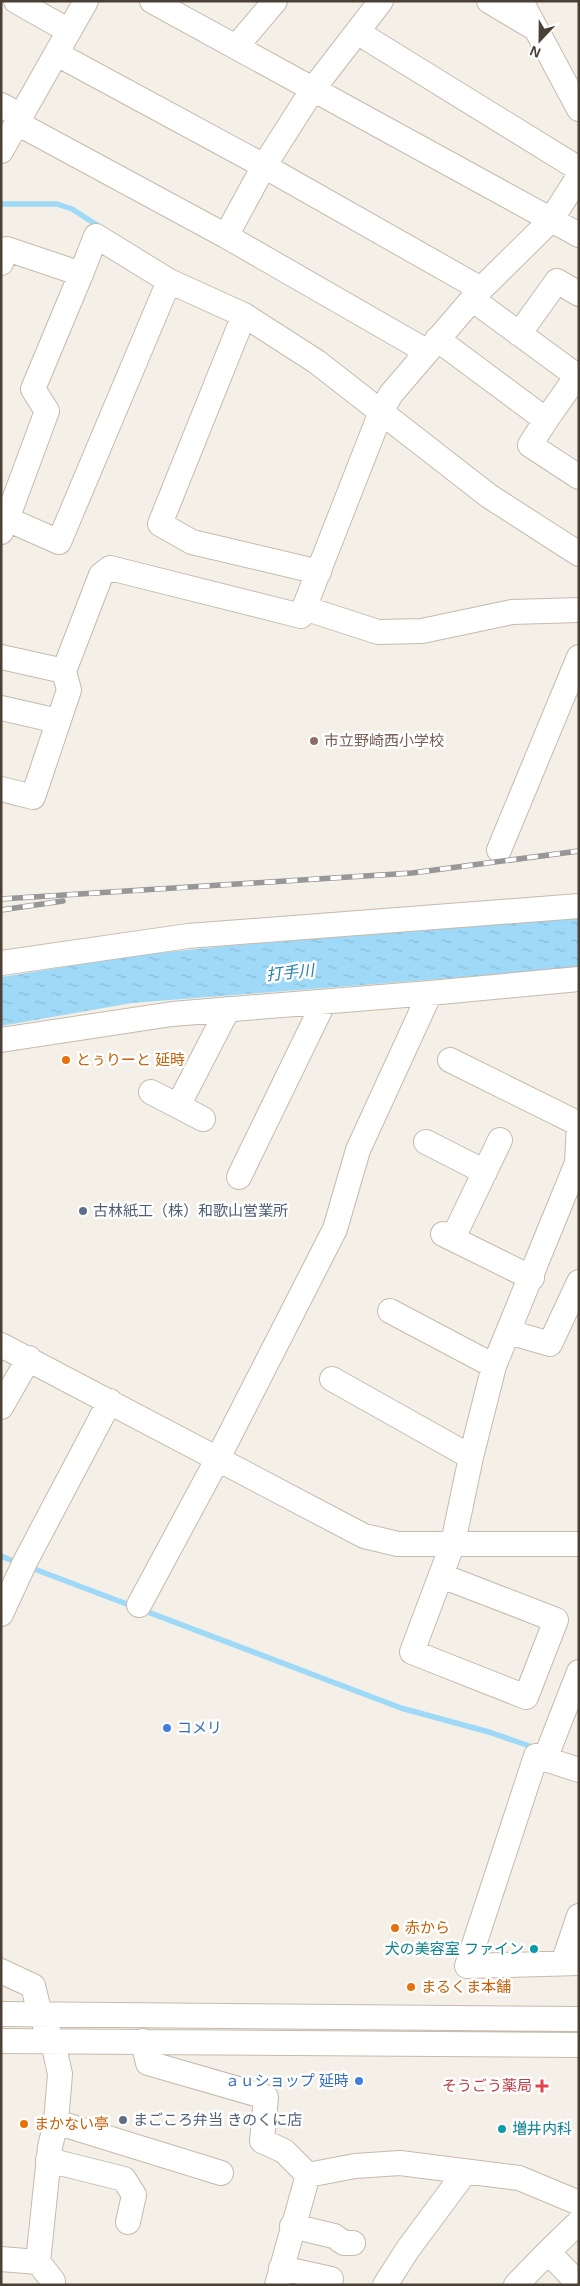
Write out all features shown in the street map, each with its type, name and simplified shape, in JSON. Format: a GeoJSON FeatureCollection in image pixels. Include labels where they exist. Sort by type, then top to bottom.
{"type":"FeatureCollection","features":[{"type":"Feature","properties":{"kind":"street"},"geometry":{"type":"LineString","coordinates":[[16,1],[70,31]]}},
{"type":"Feature","properties":{"kind":"street"},"geometry":{"type":"LineString","coordinates":[[1,150],[13,115],[57,54],[86,1]]}},
{"type":"Feature","properties":{"kind":"street"},"geometry":{"type":"LineString","coordinates":[[152,1],[579,235]]}},
{"type":"Feature","properties":{"kind":"street"},"geometry":{"type":"LineString","coordinates":[[236,47],[275,1]]}},
{"type":"Feature","properties":{"kind":"street"},"geometry":{"type":"LineString","coordinates":[[226,236],[264,166],[313,89],[381,1]]}},
{"type":"Feature","properties":{"kind":"street"},"geometry":{"type":"LineString","coordinates":[[489,1],[536,29]]}},
{"type":"Feature","properties":{"kind":"street"},"geometry":{"type":"LineString","coordinates":[[521,1],[579,108]]}},
{"type":"Feature","properties":{"kind":"street"},"geometry":{"type":"LineString","coordinates":[[357,32],[579,169]]}},
{"type":"Feature","properties":{"kind":"street"},"geometry":{"type":"LineString","coordinates":[[57,54],[264,166],[476,294],[519,334],[578,376],[530,445],[579,477]]}},
{"type":"Feature","properties":{"kind":"street"},"geometry":{"type":"LineString","coordinates":[[13,115],[226,236],[432,345],[546,420]]}},
{"type":"Feature","properties":{"kind":"street"},"geometry":{"type":"LineString","coordinates":[[1,789],[33,797],[69,690],[64,671],[101,575],[110,568],[301,616],[381,412],[391,394],[476,294],[552,220],[579,176]]}},
{"type":"Feature","properties":{"kind":"street"},"geometry":{"type":"LineString","coordinates":[[169,281],[59,542],[4,526],[47,411],[33,390],[96,236],[169,281],[244,315],[318,362],[489,496],[579,554]]}},
{"type":"Feature","properties":{"kind":"street"},"geometry":{"type":"LineString","coordinates":[[1,263],[7,249],[81,274]]}},
{"type":"Feature","properties":{"kind":"street"},"geometry":{"type":"LineString","coordinates":[[519,334],[557,281],[579,294]]}},
{"type":"Feature","properties":{"kind":"street"},"geometry":{"type":"LineString","coordinates":[[244,315],[160,524],[192,542],[319,572]]}},
{"type":"Feature","properties":{"kind":"street"},"geometry":{"type":"LineString","coordinates":[[304,608],[378,632],[422,631],[512,612],[579,610]]}},
{"type":"Feature","properties":{"kind":"street"},"geometry":{"type":"LineString","coordinates":[[1,657],[64,671]]}},
{"type":"Feature","properties":{"kind":"street"},"geometry":{"type":"LineString","coordinates":[[499,850],[579,657]]}},
{"type":"Feature","properties":{"kind":"street"},"geometry":{"type":"LineString","coordinates":[[1,708],[58,721]]}},
{"type":"Feature","properties":{"kind":"street"},"geometry":{"type":"LineString","coordinates":[[1,963],[188,936],[579,906]]}},
{"type":"Feature","properties":{"kind":"street"},"geometry":{"type":"LineString","coordinates":[[1,1040],[172,1014],[579,979]]}},
{"type":"Feature","properties":{"kind":"street"},"geometry":{"type":"LineString","coordinates":[[139,1606],[217,1460],[336,1229],[358,1150],[430,993]]}},
{"type":"Feature","properties":{"kind":"street"},"geometry":{"type":"LineString","coordinates":[[239,1177],[324,1002]]}},
{"type":"Feature","properties":{"kind":"street"},"geometry":{"type":"LineString","coordinates":[[178,1106],[228,1009]]}},
{"type":"Feature","properties":{"kind":"street"},"geometry":{"type":"LineString","coordinates":[[442,1576],[556,1620],[526,1698],[412,1652],[453,1543],[471,1457],[494,1366],[532,1278],[577,1162],[579,1124],[450,1060]]}},
{"type":"Feature","properties":{"kind":"street"},"geometry":{"type":"LineString","coordinates":[[151,1092],[203,1119]]}},
{"type":"Feature","properties":{"kind":"street"},"geometry":{"type":"LineString","coordinates":[[500,1140],[485,1172],[448,1236],[532,1278]]}},
{"type":"Feature","properties":{"kind":"street"},"geometry":{"type":"LineString","coordinates":[[426,1142],[485,1172]]}},
{"type":"Feature","properties":{"kind":"street"},"geometry":{"type":"LineString","coordinates":[[509,1332],[550,1344],[579,1282]]}},
{"type":"Feature","properties":{"kind":"street"},"geometry":{"type":"LineString","coordinates":[[390,1311],[494,1366]]}},
{"type":"Feature","properties":{"kind":"street"},"geometry":{"type":"LineString","coordinates":[[1,1345],[364,1536],[398,1544],[579,1544]]}},
{"type":"Feature","properties":{"kind":"street"},"geometry":{"type":"LineString","coordinates":[[1,1407],[28,1358]]}},
{"type":"Feature","properties":{"kind":"street"},"geometry":{"type":"LineString","coordinates":[[332,1379],[471,1457]]}},
{"type":"Feature","properties":{"kind":"street"},"geometry":{"type":"LineString","coordinates":[[1,1614],[25,1562],[110,1401]]}},
{"type":"Feature","properties":{"kind":"street"},"geometry":{"type":"LineString","coordinates":[[547,1754],[579,1672]]}},
{"type":"Feature","properties":{"kind":"street"},"geometry":{"type":"LineString","coordinates":[[579,1770],[547,1754],[536,1756],[467,1966],[571,1963],[579,1916]]}},
{"type":"Feature","properties":{"kind":"street"},"geometry":{"type":"LineString","coordinates":[[1,1971],[33,1986],[40,2014],[53,2042],[60,2074],[56,2122],[48,2160],[38,2262],[53,2285]]}},
{"type":"Feature","properties":{"kind":"street"},"geometry":{"type":"LineString","coordinates":[[1,2014],[579,2019]]}},
{"type":"Feature","properties":{"kind":"street"},"geometry":{"type":"LineString","coordinates":[[267,2017],[267,2042]]}},
{"type":"Feature","properties":{"kind":"street"},"geometry":{"type":"LineString","coordinates":[[1,2041],[579,2045]]}},
{"type":"Feature","properties":{"kind":"street"},"geometry":{"type":"LineString","coordinates":[[143,2041],[148,2063],[266,2097],[262,2142],[284,2151],[308,2175]]}},
{"type":"Feature","properties":{"kind":"street"},"geometry":{"type":"LineString","coordinates":[[56,2122],[221,2174]]}},
{"type":"Feature","properties":{"kind":"street"},"geometry":{"type":"LineString","coordinates":[[48,2160],[124,2179],[134,2195],[128,2222]]}},
{"type":"Feature","properties":{"kind":"street"},"geometry":{"type":"LineString","coordinates":[[308,2175],[356,2166],[400,2163],[519,2178],[579,2203]]}},
{"type":"Feature","properties":{"kind":"street"},"geometry":{"type":"LineString","coordinates":[[308,2175],[279,2276],[331,2280]]}},
{"type":"Feature","properties":{"kind":"street"},"geometry":{"type":"LineString","coordinates":[[385,2285],[408,2248],[460,2179]]}},
{"type":"Feature","properties":{"kind":"street"},"geometry":{"type":"LineString","coordinates":[[516,2285],[579,2222]]}},
{"type":"Feature","properties":{"kind":"street"},"geometry":{"type":"LineString","coordinates":[[292,2226],[334,2236],[344,2243],[353,2243]]}},
{"type":"Feature","properties":{"kind":"street"},"geometry":{"type":"LineString","coordinates":[[548,2252],[579,2284]]}},
{"type":"Feature","properties":{"kind":"street"},"geometry":{"type":"LineString","coordinates":[[1,2259],[38,2262]]}},
{"type":"Feature","properties":{"kind":"water","name":"打手川"},"geometry":{"type":"Polygon","coordinates":[[[579,918],[579,968],[132,1003],[1,1026],[1,977],[138,955],[226,946],[579,918]]]}},
{"type":"Feature","properties":{"kind":"waterway"},"geometry":{"type":"LineString","coordinates":[[1,204],[57,204],[72,209],[100,227]]}},
{"type":"Feature","properties":{"kind":"waterway"},"geometry":{"type":"LineString","coordinates":[[1,1556],[18,1563]]}},
{"type":"Feature","properties":{"kind":"waterway"},"geometry":{"type":"LineString","coordinates":[[29,1567],[401,1708],[489,1732],[538,1749]]}},
{"type":"Feature","properties":{"kind":"railway"},"geometry":{"type":"LineString","coordinates":[[1,899],[412,873],[579,851]]}},
{"type":"Feature","properties":{"kind":"railway"},"geometry":{"type":"LineString","coordinates":[[1,910],[63,901]]}},
{"type":"Feature","properties":{"kind":"place","name":"市立野崎西小学校"},"geometry":{"type":"Point","coordinates":[314,741]}},
{"type":"Feature","properties":{"kind":"place","name":"とぅりーと 延時"},"geometry":{"type":"Point","coordinates":[66,1060]}},
{"type":"Feature","properties":{"kind":"place","name":"古林紙工（株）和歌山営業所"},"geometry":{"type":"Point","coordinates":[83,1211]}},
{"type":"Feature","properties":{"kind":"place","name":"コメリ"},"geometry":{"type":"Point","coordinates":[167,1728]}},
{"type":"Feature","properties":{"kind":"place","name":"赤から"},"geometry":{"type":"Point","coordinates":[395,1928]}},
{"type":"Feature","properties":{"kind":"place","name":"犬の美容室 ファイン"},"geometry":{"type":"Point","coordinates":[534,1949]}},
{"type":"Feature","properties":{"kind":"place","name":"まるくま本舗"},"geometry":{"type":"Point","coordinates":[411,1987]}},
{"type":"Feature","properties":{"kind":"place","name":"ａｕショップ 延時"},"geometry":{"type":"Point","coordinates":[359,2081]}},
{"type":"Feature","properties":{"kind":"place","name":"そうごう薬局"},"geometry":{"type":"Point","coordinates":[542,2086]}},
{"type":"Feature","properties":{"kind":"place","name":"まごころ弁当 きのくに店"},"geometry":{"type":"Point","coordinates":[123,2120]}},
{"type":"Feature","properties":{"kind":"place","name":"まかない亭"},"geometry":{"type":"Point","coordinates":[24,2124]}},
{"type":"Feature","properties":{"kind":"place","name":"増井内科"},"geometry":{"type":"Point","coordinates":[502,2129]}}]}
